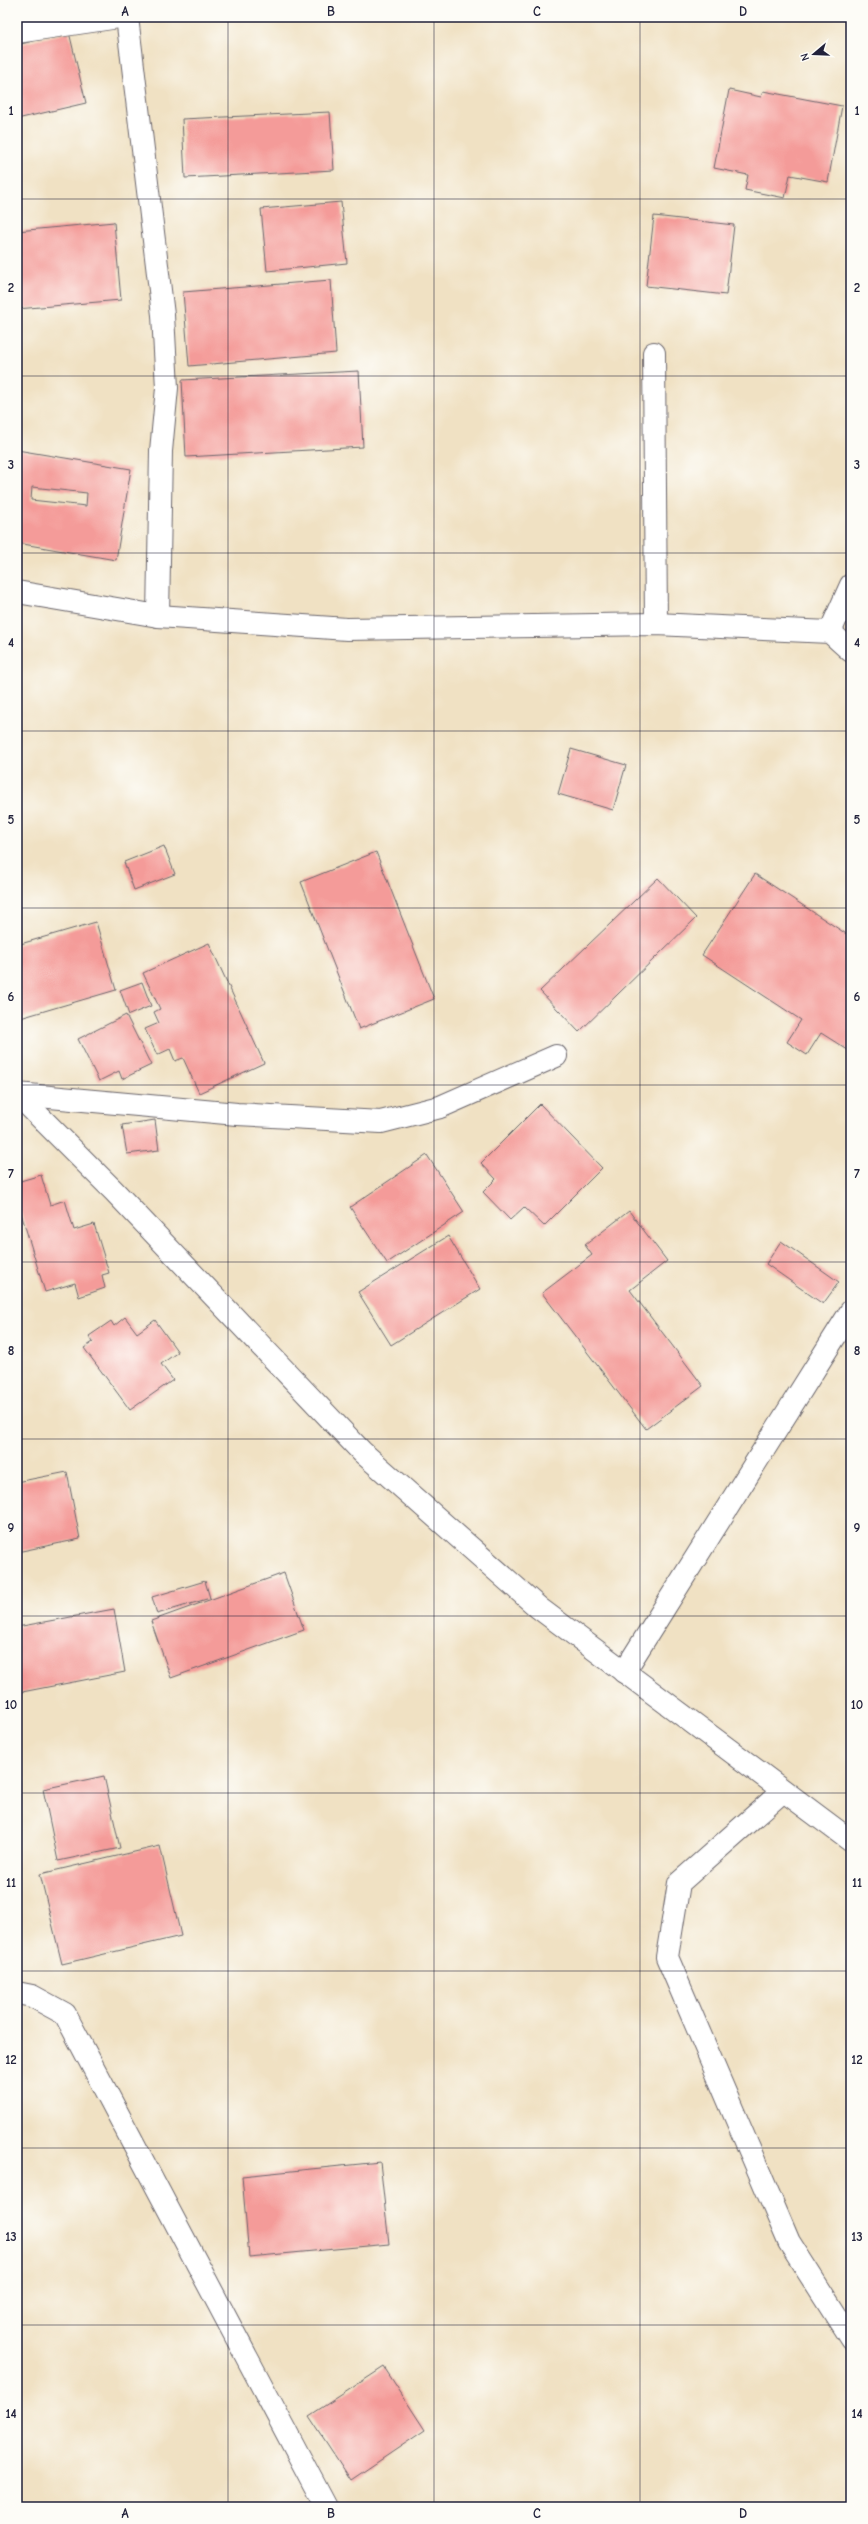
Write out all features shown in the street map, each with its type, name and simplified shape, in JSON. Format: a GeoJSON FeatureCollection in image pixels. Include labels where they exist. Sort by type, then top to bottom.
{"type":"FeatureCollection","features":[{"type":"Feature","properties":{"kind":"street"},"geometry":{"type":"LineString","coordinates":[[17,32],[119,17]]}},
{"type":"Feature","properties":{"kind":"street"},"geometry":{"type":"LineString","coordinates":[[128,17],[163,316],[167,388],[161,451],[158,616]]}},
{"type":"Feature","properties":{"kind":"street"},"geometry":{"type":"LineString","coordinates":[[654,353],[656,624]]}},
{"type":"Feature","properties":{"kind":"street"},"geometry":{"type":"LineString","coordinates":[[830,632],[851,585]]}},
{"type":"Feature","properties":{"kind":"street"},"geometry":{"type":"LineString","coordinates":[[17,592],[158,616],[347,629],[656,624],[830,632],[851,651]]}},
{"type":"Feature","properties":{"kind":"street"},"geometry":{"type":"LineString","coordinates":[[17,1094],[237,1114],[380,1122],[440,1107],[556,1056]]}},
{"type":"Feature","properties":{"kind":"street"},"geometry":{"type":"LineString","coordinates":[[17,1094],[114,1191],[362,1452],[539,1608],[851,1841]]}},
{"type":"Feature","properties":{"kind":"street"},"geometry":{"type":"LineString","coordinates":[[624,1672],[851,1311]]}},
{"type":"Feature","properties":{"kind":"street"},"geometry":{"type":"LineString","coordinates":[[783,1790],[679,1883],[667,1957],[789,2242],[851,2340]]}},
{"type":"Feature","properties":{"kind":"street"},"geometry":{"type":"LineString","coordinates":[[17,1993],[32,1996],[65,2014],[326,2507]]}},
{"type":"Feature","properties":{"kind":"building"},"geometry":{"type":"Polygon","coordinates":[[[69,32],[86,103],[17,119],[17,45],[69,32]]]}},
{"type":"Feature","properties":{"kind":"building"},"geometry":{"type":"Polygon","coordinates":[[[729,90],[761,97],[763,91],[842,106],[828,182],[790,175],[785,198],[745,190],[748,175],[714,168],[729,90]]]}},
{"type":"Feature","properties":{"kind":"building"},"geometry":{"type":"Polygon","coordinates":[[[330,112],[334,170],[185,178],[182,119],[330,112]]]}},
{"type":"Feature","properties":{"kind":"building"},"geometry":{"type":"Polygon","coordinates":[[[341,202],[347,263],[267,271],[261,209],[341,202]]]}},
{"type":"Feature","properties":{"kind":"building"},"geometry":{"type":"Polygon","coordinates":[[[654,216],[734,225],[726,295],[646,286],[654,216]]]}},
{"type":"Feature","properties":{"kind":"building"},"geometry":{"type":"Polygon","coordinates":[[[114,222],[121,300],[17,309],[17,231],[114,222]]]}},
{"type":"Feature","properties":{"kind":"building"},"geometry":{"type":"Polygon","coordinates":[[[331,280],[336,353],[189,366],[183,292],[331,280]]]}},
{"type":"Feature","properties":{"kind":"building"},"geometry":{"type":"Polygon","coordinates":[[[359,371],[363,447],[186,457],[182,380],[359,371]]]}},
{"type":"Feature","properties":{"kind":"building"},"geometry":{"type":"Polygon","coordinates":[[[17,450],[131,469],[116,560],[17,543],[17,450]],[[32,487],[31,500],[86,506],[87,493],[32,487]]]}},
{"type":"Feature","properties":{"kind":"building"},"geometry":{"type":"Polygon","coordinates":[[[571,749],[626,765],[613,810],[558,794],[571,749]]]}},
{"type":"Feature","properties":{"kind":"building"},"geometry":{"type":"Polygon","coordinates":[[[164,846],[175,874],[134,890],[124,862],[164,846]]]}},
{"type":"Feature","properties":{"kind":"building"},"geometry":{"type":"Polygon","coordinates":[[[376,852],[434,999],[359,1029],[301,882],[376,852]]]}},
{"type":"Feature","properties":{"kind":"building"},"geometry":{"type":"Polygon","coordinates":[[[755,874],[851,937],[851,1052],[821,1033],[807,1055],[787,1042],[801,1020],[702,955],[755,874]]]}},
{"type":"Feature","properties":{"kind":"building"},"geometry":{"type":"Polygon","coordinates":[[[658,878],[696,918],[579,1032],[540,991],[658,878]]]}},
{"type":"Feature","properties":{"kind":"building"},"geometry":{"type":"Polygon","coordinates":[[[96,922],[116,990],[17,1019],[17,945],[96,922]]]}},
{"type":"Feature","properties":{"kind":"building"},"geometry":{"type":"Polygon","coordinates":[[[209,943],[264,1063],[199,1093],[183,1058],[175,1061],[170,1049],[157,1055],[145,1029],[159,1023],[154,1012],[160,1009],[143,973],[209,943]]]}},
{"type":"Feature","properties":{"kind":"building"},"geometry":{"type":"Polygon","coordinates":[[[142,982],[151,1006],[129,1015],[120,990],[142,982]]]}},
{"type":"Feature","properties":{"kind":"building"},"geometry":{"type":"Polygon","coordinates":[[[126,1015],[151,1065],[122,1079],[119,1071],[99,1081],[78,1039],[126,1015]]]}},
{"type":"Feature","properties":{"kind":"building"},"geometry":{"type":"Polygon","coordinates":[[[540,1104],[602,1168],[544,1226],[524,1207],[510,1220],[483,1192],[496,1179],[481,1163],[540,1104]]]}},
{"type":"Feature","properties":{"kind":"building"},"geometry":{"type":"Polygon","coordinates":[[[155,1120],[159,1150],[127,1154],[122,1125],[155,1120]]]}},
{"type":"Feature","properties":{"kind":"building"},"geometry":{"type":"Polygon","coordinates":[[[427,1155],[464,1212],[387,1263],[350,1207],[427,1155]]]}},
{"type":"Feature","properties":{"kind":"building"},"geometry":{"type":"Polygon","coordinates":[[[41,1175],[50,1205],[65,1200],[74,1230],[94,1224],[109,1273],[102,1275],[105,1288],[79,1297],[75,1283],[45,1292],[17,1200],[17,1182],[41,1175]]]}},
{"type":"Feature","properties":{"kind":"building"},"geometry":{"type":"Polygon","coordinates":[[[629,1211],[667,1261],[630,1290],[703,1386],[646,1429],[542,1293],[592,1255],[585,1245],[629,1211]]]}},
{"type":"Feature","properties":{"kind":"building"},"geometry":{"type":"Polygon","coordinates":[[[448,1236],[480,1289],[391,1345],[358,1292],[448,1236]]]}},
{"type":"Feature","properties":{"kind":"building"},"geometry":{"type":"Polygon","coordinates":[[[781,1241],[839,1282],[823,1304],[766,1264],[781,1241]]]}},
{"type":"Feature","properties":{"kind":"building"},"geometry":{"type":"Polygon","coordinates":[[[125,1317],[137,1333],[155,1320],[178,1352],[161,1364],[173,1380],[130,1410],[84,1348],[93,1342],[89,1336],[111,1321],[114,1326],[125,1317]]]}},
{"type":"Feature","properties":{"kind":"building"},"geometry":{"type":"Polygon","coordinates":[[[67,1472],[80,1539],[17,1552],[17,1482],[67,1472]]]}},
{"type":"Feature","properties":{"kind":"building"},"geometry":{"type":"Polygon","coordinates":[[[284,1573],[304,1630],[171,1678],[151,1621],[284,1573]]]}},
{"type":"Feature","properties":{"kind":"building"},"geometry":{"type":"Polygon","coordinates":[[[205,1581],[210,1598],[157,1614],[152,1597],[205,1581]]]}},
{"type":"Feature","properties":{"kind":"building"},"geometry":{"type":"Polygon","coordinates":[[[114,1609],[125,1672],[17,1693],[17,1627],[114,1609]]]}},
{"type":"Feature","properties":{"kind":"building"},"geometry":{"type":"Polygon","coordinates":[[[104,1776],[120,1848],[58,1861],[43,1789],[104,1776]]]}},
{"type":"Feature","properties":{"kind":"building"},"geometry":{"type":"Polygon","coordinates":[[[160,1846],[181,1936],[62,1964],[40,1874],[160,1846]]]}},
{"type":"Feature","properties":{"kind":"building"},"geometry":{"type":"Polygon","coordinates":[[[380,2162],[389,2244],[249,2257],[242,2176],[380,2162]]]}},
{"type":"Feature","properties":{"kind":"building"},"geometry":{"type":"Polygon","coordinates":[[[384,2367],[425,2430],[351,2480],[309,2416],[384,2367]]]}}]}
